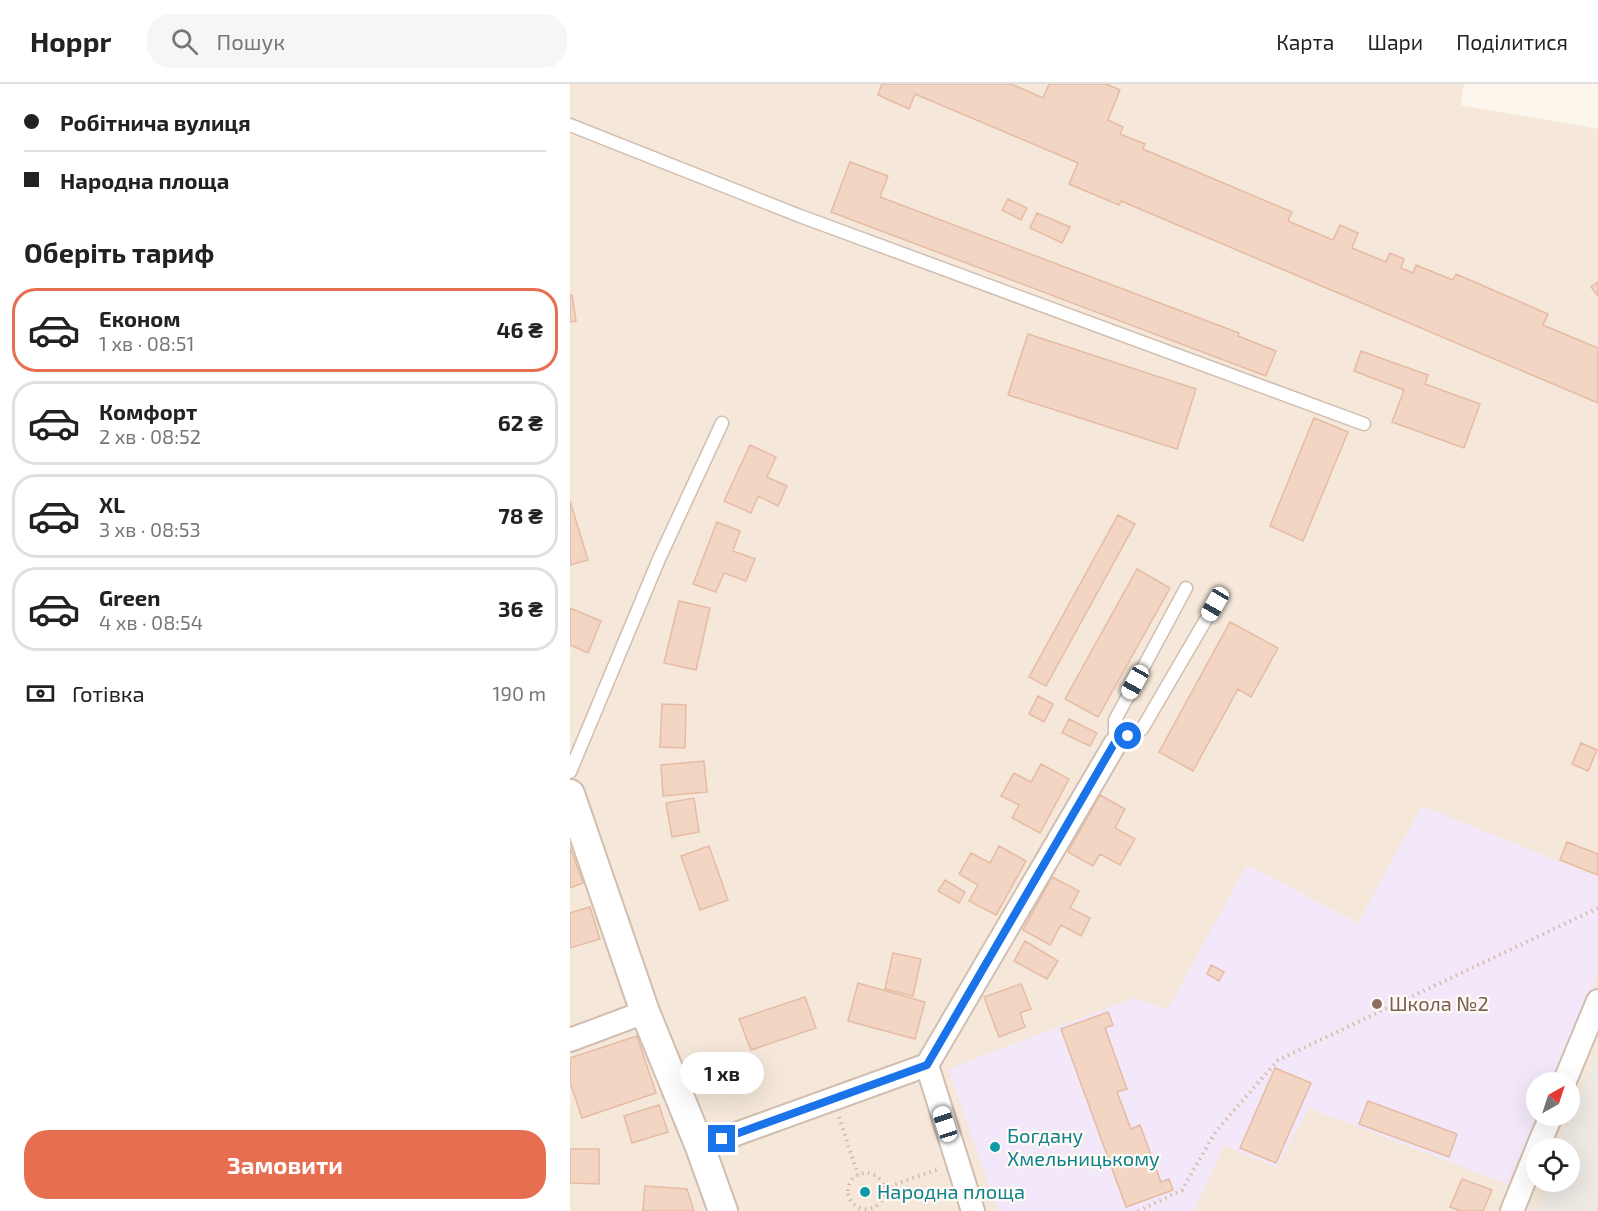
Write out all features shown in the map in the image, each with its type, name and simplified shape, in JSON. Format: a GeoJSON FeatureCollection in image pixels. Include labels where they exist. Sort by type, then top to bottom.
{"type":"FeatureCollection","features":[{"type":"Feature","properties":{"kind":"street"},"geometry":{"type":"LineString","coordinates":[[700,1147],[927,1065],[1114,744]]}},
{"type":"Feature","properties":{"kind":"street"},"geometry":{"type":"LineString","coordinates":[[570,794],[645,1012],[700,1147],[723,1211]]}},
{"type":"Feature","properties":{"kind":"street"},"geometry":{"type":"LineString","coordinates":[[1569,1072],[1598,1001]]}},
{"type":"Feature","properties":{"kind":"street"},"geometry":{"type":"LineString","coordinates":[[570,1040],[645,1012]]}},
{"type":"Feature","properties":{"kind":"street"},"geometry":{"type":"LineString","coordinates":[[927,1065],[973,1211]]}},
{"type":"Feature","properties":{"kind":"street"},"geometry":{"type":"LineString","coordinates":[[1512,1211],[1526,1177]]}},
{"type":"Feature","properties":{"kind":"lane"},"geometry":{"type":"LineString","coordinates":[[570,126],[800,216],[1364,424]]}},
{"type":"Feature","properties":{"kind":"lane"},"geometry":{"type":"LineString","coordinates":[[570,772],[659,559],[722,423]]}},
{"type":"Feature","properties":{"kind":"lane"},"geometry":{"type":"LineString","coordinates":[[1186,588],[1114,720],[1114,744],[1142,729],[1215,604]]}},
{"type":"Feature","properties":{"kind":"path"},"geometry":{"type":"LineString","coordinates":[[1138,1211],[1182,1190],[1216,1131],[1278,1060],[1598,908]]}},
{"type":"Feature","properties":{"kind":"path"},"geometry":{"type":"LineString","coordinates":[[833,1099],[858,1174]]}},
{"type":"Feature","properties":{"kind":"path"},"geometry":{"type":"LineString","coordinates":[[884,1188],[957,1162]]}},
{"type":"Feature","properties":{"kind":"path"},"geometry":{"type":"LineString","coordinates":[[858,1174],[874,1175],[879,1178],[884,1188],[879,1204],[870,1210],[858,1208],[849,1198],[848,1186],[858,1174]]}},
{"type":"Feature","properties":{"kind":"shaded area"},"geometry":{"type":"Polygon","coordinates":[[[570,84],[1464,84],[1461,105],[1598,129],[1598,1211],[570,1211],[570,84]]]}},
{"type":"Feature","properties":{"kind":"shaded area","name":"Школа №2"},"geometry":{"type":"Polygon","coordinates":[[[1422,806],[1598,877],[1598,973],[1556,1072],[1526,1072],[1526,1126],[1533,1126],[1507,1184],[1309,1108],[1276,1167],[1224,1145],[1194,1211],[998,1211],[948,1069],[1134,998],[1167,1010],[1247,865],[1358,923],[1422,806]]]}},
{"type":"Feature","properties":{"kind":"shaded area"},"geometry":{"type":"Polygon","coordinates":[[[1598,1052],[1598,1211],[1537,1211],[1545,1192],[1580,1192],[1580,1138],[1561,1138],[1566,1126],[1580,1126],[1580,1094],[1598,1052]]]}},
{"type":"Feature","properties":{"kind":"building"},"geometry":{"type":"Polygon","coordinates":[[[882,84],[1011,84],[1043,98],[1049,84],[1106,84],[1120,90],[1108,120],[1123,127],[1120,134],[1145,144],[1143,149],[1292,212],[1288,221],[1333,240],[1340,225],[1358,233],[1352,248],[1386,262],[1390,253],[1404,259],[1401,268],[1413,273],[1416,265],[1453,280],[1456,274],[1548,314],[1543,325],[1598,348],[1598,403],[1121,201],[1119,205],[1069,184],[1078,163],[915,94],[909,109],[878,95],[882,84]]]}},
{"type":"Feature","properties":{"kind":"building"},"geometry":{"type":"Polygon","coordinates":[[[850,162],[888,176],[880,197],[1239,333],[1238,336],[1276,351],[1266,376],[831,212],[850,162]]]}},
{"type":"Feature","properties":{"kind":"building"},"geometry":{"type":"Polygon","coordinates":[[[1008,199],[1027,208],[1021,220],[1002,210],[1008,199]]]}},
{"type":"Feature","properties":{"kind":"building"},"geometry":{"type":"Polygon","coordinates":[[[1037,213],[1070,227],[1062,243],[1030,228],[1037,213]]]}},
{"type":"Feature","properties":{"kind":"building"},"geometry":{"type":"Polygon","coordinates":[[[1598,282],[1598,296],[1591,287],[1598,282]]]}},
{"type":"Feature","properties":{"kind":"building"},"geometry":{"type":"Polygon","coordinates":[[[570,295],[572,295],[576,321],[570,322],[570,295]]]}},
{"type":"Feature","properties":{"kind":"building"},"geometry":{"type":"Polygon","coordinates":[[[1028,334],[1196,389],[1177,449],[1008,395],[1028,334]]]}},
{"type":"Feature","properties":{"kind":"building"},"geometry":{"type":"Polygon","coordinates":[[[1361,351],[1428,375],[1425,384],[1480,404],[1464,448],[1392,422],[1404,390],[1354,371],[1361,351]]]}},
{"type":"Feature","properties":{"kind":"building"},"geometry":{"type":"Polygon","coordinates":[[[1314,418],[1348,432],[1303,541],[1270,526],[1314,418]]]}},
{"type":"Feature","properties":{"kind":"building"},"geometry":{"type":"Polygon","coordinates":[[[750,445],[776,457],[767,477],[787,486],[778,506],[758,496],[751,513],[724,501],[750,445]]]}},
{"type":"Feature","properties":{"kind":"building"},"geometry":{"type":"Polygon","coordinates":[[[570,501],[588,560],[570,565],[570,501]]]}},
{"type":"Feature","properties":{"kind":"building"},"geometry":{"type":"Polygon","coordinates":[[[1118,515],[1135,524],[1046,686],[1029,677],[1118,515]]]}},
{"type":"Feature","properties":{"kind":"building"},"geometry":{"type":"Polygon","coordinates":[[[717,522],[740,531],[733,551],[755,559],[746,581],[724,573],[716,592],[693,584],[717,522]]]}},
{"type":"Feature","properties":{"kind":"building"},"geometry":{"type":"Polygon","coordinates":[[[1137,569],[1170,588],[1098,717],[1065,699],[1137,569]]]}},
{"type":"Feature","properties":{"kind":"building"},"geometry":{"type":"Polygon","coordinates":[[[679,601],[710,608],[696,670],[664,663],[679,601]]]}},
{"type":"Feature","properties":{"kind":"building"},"geometry":{"type":"Polygon","coordinates":[[[570,608],[601,621],[588,653],[570,645],[570,608]]]}},
{"type":"Feature","properties":{"kind":"building"},"geometry":{"type":"Polygon","coordinates":[[[1230,622],[1278,648],[1251,697],[1238,689],[1193,771],[1159,752],[1230,622]]]}},
{"type":"Feature","properties":{"kind":"building"},"geometry":{"type":"Polygon","coordinates":[[[1038,696],[1053,704],[1044,722],[1029,714],[1038,696]]]}},
{"type":"Feature","properties":{"kind":"building"},"geometry":{"type":"Polygon","coordinates":[[[662,704],[686,705],[685,748],[660,747],[662,704]]]}},
{"type":"Feature","properties":{"kind":"building"},"geometry":{"type":"Polygon","coordinates":[[[1069,719],[1097,733],[1090,746],[1062,733],[1069,719]]]}},
{"type":"Feature","properties":{"kind":"building"},"geometry":{"type":"Polygon","coordinates":[[[1581,743],[1597,750],[1588,771],[1572,764],[1581,743]]]}},
{"type":"Feature","properties":{"kind":"building"},"geometry":{"type":"Polygon","coordinates":[[[704,761],[707,792],[663,796],[661,765],[704,761]]]}},
{"type":"Feature","properties":{"kind":"building"},"geometry":{"type":"Polygon","coordinates":[[[1041,764],[1069,779],[1040,833],[1012,818],[1019,805],[1001,796],[1014,773],[1031,782],[1041,764]]]}},
{"type":"Feature","properties":{"kind":"building"},"geometry":{"type":"Polygon","coordinates":[[[1100,795],[1125,809],[1115,828],[1135,839],[1120,865],[1100,854],[1093,866],[1068,852],[1100,795]]]}},
{"type":"Feature","properties":{"kind":"building"},"geometry":{"type":"Polygon","coordinates":[[[694,798],[699,832],[672,837],[666,803],[694,798]]]}},
{"type":"Feature","properties":{"kind":"building"},"geometry":{"type":"Polygon","coordinates":[[[1567,842],[1598,854],[1598,875],[1560,860],[1567,842]]]}},
{"type":"Feature","properties":{"kind":"building"},"geometry":{"type":"Polygon","coordinates":[[[709,846],[728,900],[700,910],[681,856],[709,846]]]}},
{"type":"Feature","properties":{"kind":"building"},"geometry":{"type":"Polygon","coordinates":[[[999,846],[1026,861],[996,915],[969,901],[978,885],[959,874],[971,853],[990,863],[999,846]]]}},
{"type":"Feature","properties":{"kind":"building"},"geometry":{"type":"Polygon","coordinates":[[[570,847],[583,883],[570,888],[570,847]]]}},
{"type":"Feature","properties":{"kind":"building"},"geometry":{"type":"Polygon","coordinates":[[[1052,877],[1079,891],[1070,908],[1090,918],[1081,936],[1061,925],[1050,945],[1023,930],[1052,877]]]}},
{"type":"Feature","properties":{"kind":"building"},"geometry":{"type":"Polygon","coordinates":[[[945,880],[965,892],[959,903],[938,891],[945,880]]]}},
{"type":"Feature","properties":{"kind":"building"},"geometry":{"type":"Polygon","coordinates":[[[590,907],[600,939],[570,948],[570,913],[590,907]]]}},
{"type":"Feature","properties":{"kind":"building"},"geometry":{"type":"Polygon","coordinates":[[[1025,941],[1058,961],[1047,979],[1014,961],[1025,941]]]}},
{"type":"Feature","properties":{"kind":"building"},"geometry":{"type":"Polygon","coordinates":[[[893,953],[921,959],[913,996],[885,989],[893,953]]]}},
{"type":"Feature","properties":{"kind":"building"},"geometry":{"type":"Polygon","coordinates":[[[1211,965],[1224,972],[1219,981],[1207,974],[1211,965]]]}},
{"type":"Feature","properties":{"kind":"building"},"geometry":{"type":"Polygon","coordinates":[[[858,983],[925,1002],[915,1039],[848,1021],[858,983]]]}},
{"type":"Feature","properties":{"kind":"building"},"geometry":{"type":"Polygon","coordinates":[[[1021,984],[1031,1009],[1020,1013],[1025,1027],[999,1037],[984,997],[1021,984]]]}},
{"type":"Feature","properties":{"kind":"building"},"geometry":{"type":"Polygon","coordinates":[[[805,997],[816,1028],[751,1050],[739,1019],[805,997]]]}},
{"type":"Feature","properties":{"kind":"building"},"geometry":{"type":"Polygon","coordinates":[[[1108,1012],[1113,1025],[1105,1028],[1127,1089],[1117,1092],[1131,1129],[1140,1125],[1161,1182],[1169,1179],[1173,1190],[1126,1207],[1061,1029],[1108,1012]]]}},
{"type":"Feature","properties":{"kind":"building"},"geometry":{"type":"Polygon","coordinates":[[[637,1036],[656,1093],[582,1118],[570,1082],[570,1058],[637,1036]]]}},
{"type":"Feature","properties":{"kind":"building"},"geometry":{"type":"Polygon","coordinates":[[[1275,1068],[1311,1083],[1276,1163],[1240,1148],[1275,1068]]]}},
{"type":"Feature","properties":{"kind":"building"},"geometry":{"type":"Polygon","coordinates":[[[1368,1101],[1457,1134],[1449,1157],[1359,1124],[1368,1101]]]}},
{"type":"Feature","properties":{"kind":"building"},"geometry":{"type":"Polygon","coordinates":[[[659,1105],[668,1132],[632,1143],[624,1116],[659,1105]]]}},
{"type":"Feature","properties":{"kind":"building"},"geometry":{"type":"Polygon","coordinates":[[[570,1149],[599,1149],[599,1184],[570,1183],[570,1149]]]}},
{"type":"Feature","properties":{"kind":"building"},"geometry":{"type":"Polygon","coordinates":[[[1462,1179],[1492,1190],[1483,1211],[1460,1211],[1450,1207],[1462,1179]]]}},
{"type":"Feature","properties":{"kind":"building"},"geometry":{"type":"Polygon","coordinates":[[[645,1186],[687,1189],[694,1211],[643,1211],[645,1186]]]}},
{"type":"Feature","properties":{"kind":"place","name":"Школа №2"},"geometry":{"type":"Point","coordinates":[1377,1004]}},
{"type":"Feature","properties":{"kind":"place","name":"Богдану Хмельницькому"},"geometry":{"type":"Point","coordinates":[995,1147]}},
{"type":"Feature","properties":{"kind":"place","name":"Народна площа"},"geometry":{"type":"Point","coordinates":[865,1192]}},
{"type":"Feature","properties":{"kind":"route"},"geometry":{"type":"LineString","coordinates":[[722,1139],[927,1065],[1114,744],[1128,736]]}}]}
